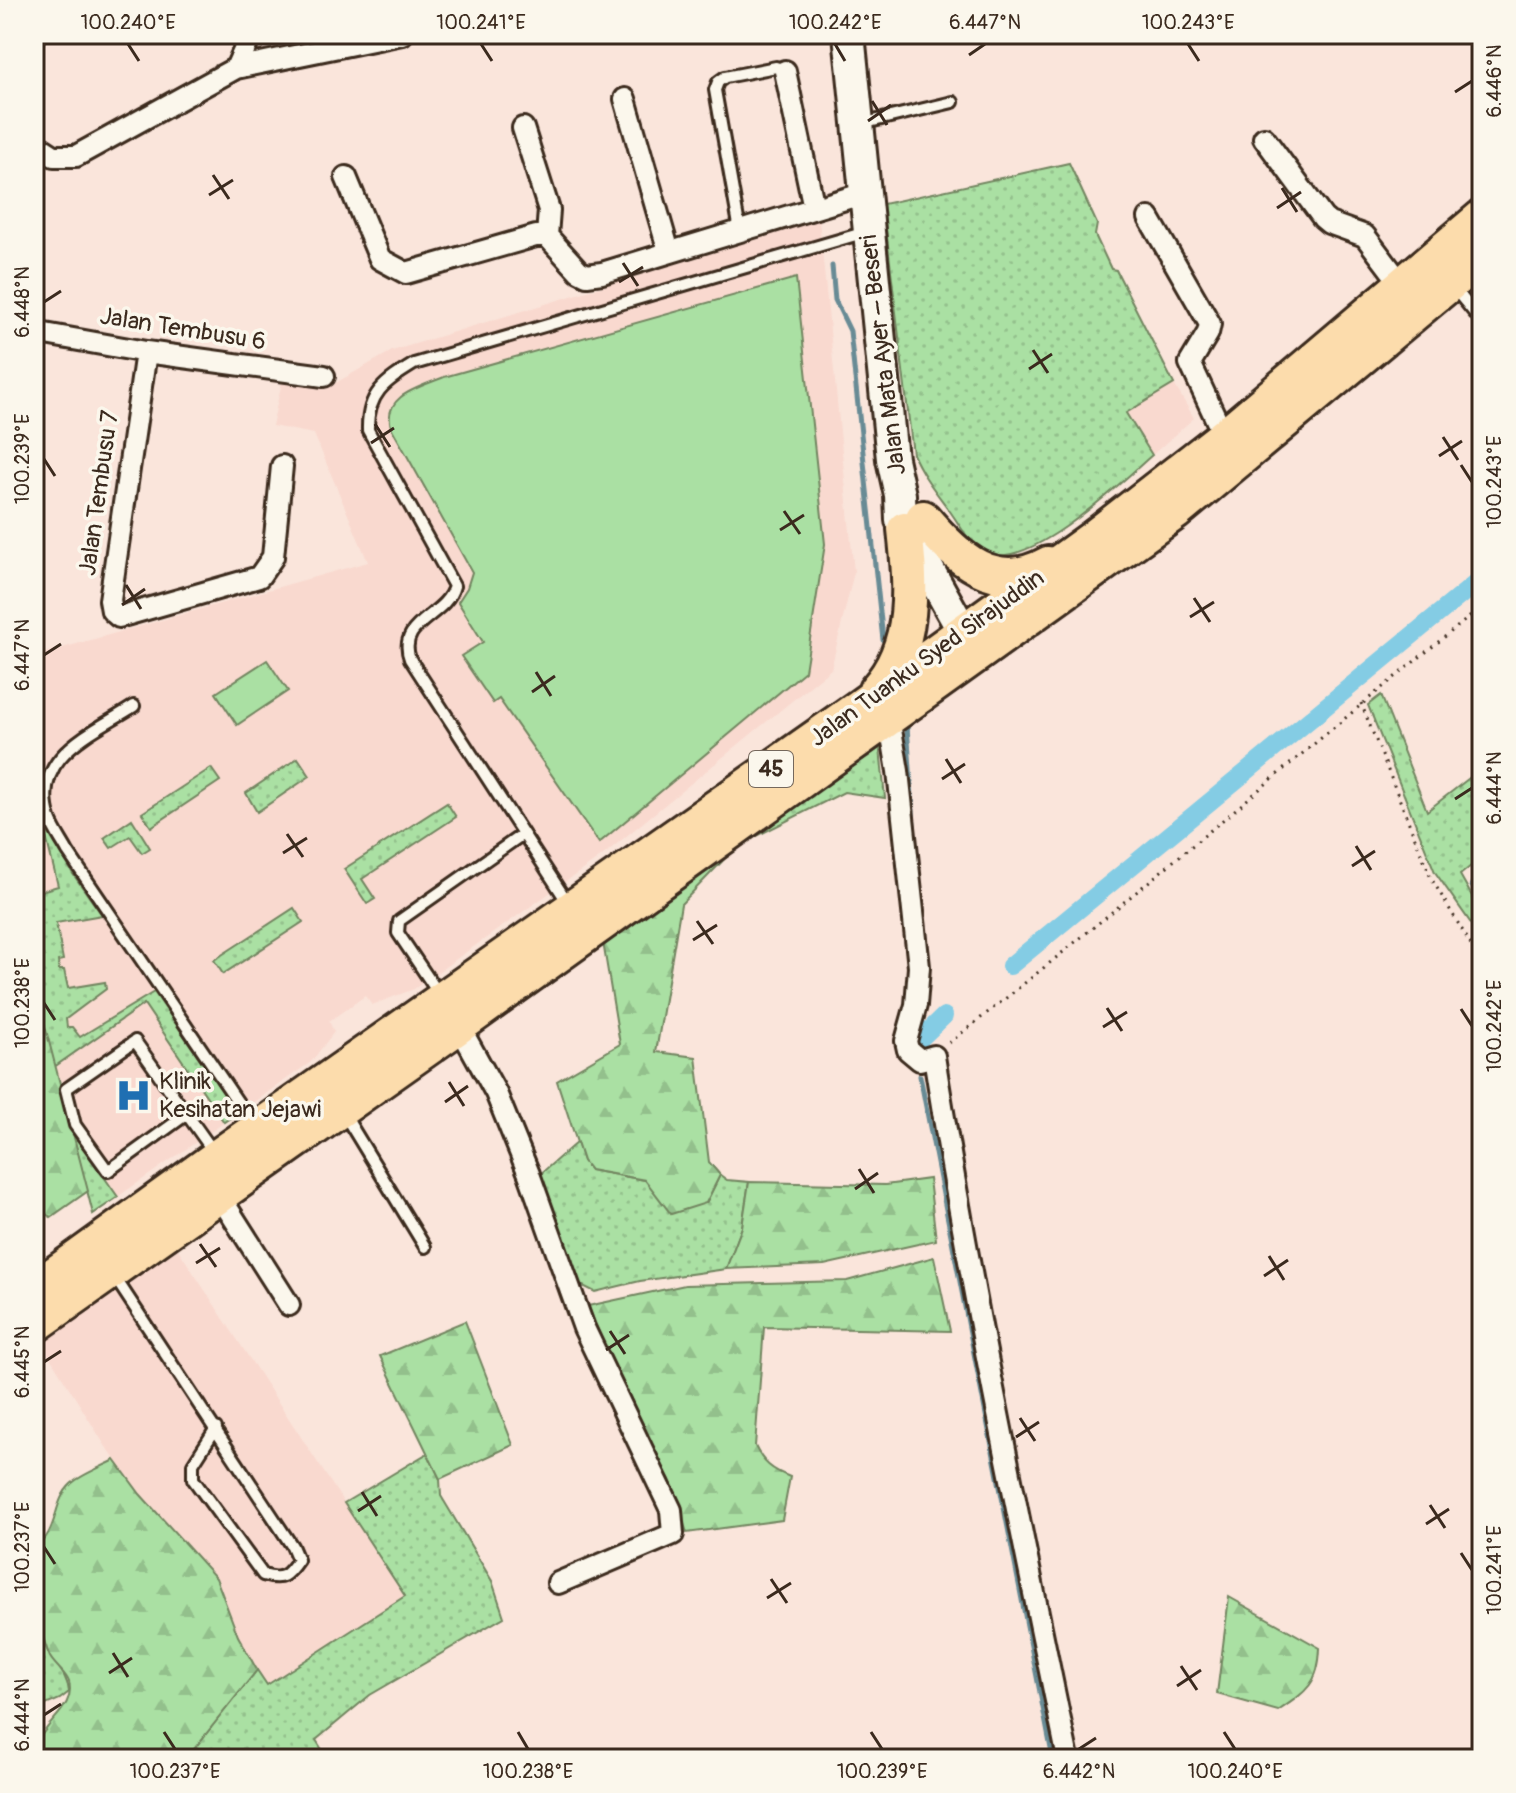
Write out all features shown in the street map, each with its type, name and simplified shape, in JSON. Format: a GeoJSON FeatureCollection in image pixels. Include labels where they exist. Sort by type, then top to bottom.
{"type":"FeatureCollection","features":[{"type":"Feature","properties":{"kind":"highway","name":"Jalan Tuanku Syed Sirajuddin"},"geometry":{"type":"LineString","coordinates":[[34,1289],[256,1129],[451,1012],[977,639],[1176,512],[1402,285],[1482,217]]}},
{"type":"Feature","properties":{"kind":"highway","name":"Jalan Tuanku Syed Sirajuddin"},"geometry":{"type":"LineString","coordinates":[[977,639],[1093,538],[1224,436],[1280,407],[1482,257]]}},
{"type":"Feature","properties":{"kind":"highway"},"geometry":{"type":"LineString","coordinates":[[909,514],[973,566],[1006,575],[1036,571],[1093,538]]}},
{"type":"Feature","properties":{"kind":"highway"},"geometry":{"type":"LineString","coordinates":[[876,712],[882,683],[904,638],[911,587],[909,514]]}},
{"type":"Feature","properties":{"kind":"highway","name":"Jalan Tuanku Syed Sirajuddin"},"geometry":{"type":"LineString","coordinates":[[34,1326],[340,1109],[571,908],[876,712]]}},
{"type":"Feature","properties":{"kind":"main road","name":"Jalan Mata Ayer – Beseri"},"geometry":{"type":"LineString","coordinates":[[849,34],[892,459],[909,514],[977,639]]}},
{"type":"Feature","properties":{"kind":"street"},"geometry":{"type":"LineString","coordinates":[[236,68],[250,37],[261,34]]}},
{"type":"Feature","properties":{"kind":"street"},"geometry":{"type":"LineString","coordinates":[[34,143],[54,156],[76,156],[236,68],[402,34]]}},
{"type":"Feature","properties":{"kind":"street"},"geometry":{"type":"LineString","coordinates":[[785,71],[814,208]]}},
{"type":"Feature","properties":{"kind":"street"},"geometry":{"type":"LineString","coordinates":[[625,99],[669,252]]}},
{"type":"Feature","properties":{"kind":"street"},"geometry":{"type":"LineString","coordinates":[[523,128],[549,210],[547,236],[579,271],[587,275],[865,193]]}},
{"type":"Feature","properties":{"kind":"street"},"geometry":{"type":"LineString","coordinates":[[1264,138],[1323,218],[1365,236],[1402,285]]}},
{"type":"Feature","properties":{"kind":"street"},"geometry":{"type":"LineString","coordinates":[[346,177],[380,259],[406,273],[536,236],[547,236]]}},
{"type":"Feature","properties":{"kind":"street"},"geometry":{"type":"LineString","coordinates":[[1149,218],[1210,324],[1190,363],[1224,436]]}},
{"type":"Feature","properties":{"kind":"street","name":"Jalan Tembusu 6"},"geometry":{"type":"LineString","coordinates":[[34,332],[146,352],[324,376]]}},
{"type":"Feature","properties":{"kind":"street","name":"Jalan Tembusu 7"},"geometry":{"type":"LineString","coordinates":[[146,352],[110,600],[112,611],[119,617],[259,577],[273,557],[282,466]]}},
{"type":"Feature","properties":{"kind":"street"},"geometry":{"type":"LineString","coordinates":[[876,712],[898,771],[919,967],[916,1005],[906,1041],[908,1050],[920,1060],[934,1056],[955,1192],[1068,1759]]}},
{"type":"Feature","properties":{"kind":"street"},"geometry":{"type":"LineString","coordinates":[[451,1012],[496,1093],[529,1174],[584,1328],[671,1510],[673,1534],[558,1583]]}},
{"type":"Feature","properties":{"kind":"street"},"geometry":{"type":"LineString","coordinates":[[219,1195],[289,1305]]}},
{"type":"Feature","properties":{"kind":"lane"},"geometry":{"type":"LineString","coordinates":[[740,231],[715,90],[718,82],[725,77],[776,67],[785,71]]}},
{"type":"Feature","properties":{"kind":"lane"},"geometry":{"type":"LineString","coordinates":[[859,124],[953,102]]}},
{"type":"Feature","properties":{"kind":"lane"},"geometry":{"type":"LineString","coordinates":[[571,908],[446,718],[405,648],[411,632],[451,597],[454,586],[368,430],[367,410],[378,391],[394,376],[414,364],[869,231]]}},
{"type":"Feature","properties":{"kind":"lane"},"geometry":{"type":"LineString","coordinates":[[1450,283],[1482,322]]}},
{"type":"Feature","properties":{"kind":"lane"},"geometry":{"type":"LineString","coordinates":[[134,706],[64,752],[52,768],[44,789],[50,820],[77,865],[256,1129]]}},
{"type":"Feature","properties":{"kind":"lane"},"geometry":{"type":"LineString","coordinates":[[451,1012],[398,933],[399,921],[523,834]]}},
{"type":"Feature","properties":{"kind":"lane"},"geometry":{"type":"LineString","coordinates":[[187,1114],[108,1171],[75,1125],[66,1089],[135,1041],[187,1114],[217,1157]]}},
{"type":"Feature","properties":{"kind":"lane"},"geometry":{"type":"LineString","coordinates":[[340,1109],[425,1247]]}},
{"type":"Feature","properties":{"kind":"lane"},"geometry":{"type":"LineString","coordinates":[[111,1271],[216,1428],[292,1546],[298,1560],[289,1574],[275,1579],[263,1575],[193,1479],[193,1464],[216,1428]]}},
{"type":"Feature","properties":{"kind":"path"},"geometry":{"type":"LineString","coordinates":[[934,1056],[1044,969],[1361,703],[1482,607]]}},
{"type":"Feature","properties":{"kind":"path"},"geometry":{"type":"LineString","coordinates":[[1361,703],[1431,878],[1482,963]]}},
{"type":"Feature","properties":{"kind":"shaded area"},"geometry":{"type":"Polygon","coordinates":[[[819,220],[854,572],[831,669],[602,856],[414,989],[372,1005],[365,996],[329,1021],[334,1032],[311,1062],[93,1214],[34,984],[34,656],[368,562],[314,434],[272,426],[282,382],[332,385],[392,351],[819,220]]]}},
{"type":"Feature","properties":{"kind":"shaded area"},"geometry":{"type":"Polygon","coordinates":[[[1174,384],[1194,418],[1152,455],[1126,413],[1174,384]]]}},
{"type":"Feature","properties":{"kind":"shaded area"},"geometry":{"type":"Polygon","coordinates":[[[172,1240],[405,1596],[267,1685],[238,1636],[216,1578],[140,1494],[106,1447],[36,1335],[172,1240]]]}},
{"type":"Feature","properties":{"kind":"green space"},"geometry":{"type":"Polygon","coordinates":[[[1069,163],[1097,224],[1095,235],[1111,269],[1116,270],[1174,384],[1126,413],[1152,455],[1095,505],[1044,541],[1019,552],[997,556],[979,549],[971,541],[913,454],[883,204],[1069,163]]]}},
{"type":"Feature","properties":{"kind":"green space"},"geometry":{"type":"Polygon","coordinates":[[[796,278],[825,544],[805,671],[599,843],[499,699],[493,703],[461,656],[483,642],[458,602],[472,572],[391,427],[392,407],[406,394],[444,377],[796,278]]]}},
{"type":"Feature","properties":{"kind":"green space"},"geometry":{"type":"Polygon","coordinates":[[[267,660],[288,691],[237,725],[216,693],[267,660]]]}},
{"type":"Feature","properties":{"kind":"green space"},"geometry":{"type":"Polygon","coordinates":[[[1381,695],[1427,811],[1482,768],[1482,857],[1460,875],[1482,914],[1482,939],[1435,872],[1368,705],[1381,695]]]}},
{"type":"Feature","properties":{"kind":"green space"},"geometry":{"type":"Polygon","coordinates":[[[880,748],[885,798],[844,792],[737,846],[880,748]]]}},
{"type":"Feature","properties":{"kind":"green space"},"geometry":{"type":"Polygon","coordinates":[[[298,758],[310,776],[257,812],[246,793],[298,758]]]}},
{"type":"Feature","properties":{"kind":"green space"},"geometry":{"type":"Polygon","coordinates":[[[211,768],[220,781],[151,827],[142,813],[211,768]]]}},
{"type":"Feature","properties":{"kind":"green space"},"geometry":{"type":"Polygon","coordinates":[[[447,803],[456,817],[362,879],[375,899],[367,904],[344,869],[447,803]]]}},
{"type":"Feature","properties":{"kind":"green space"},"geometry":{"type":"Polygon","coordinates":[[[41,816],[73,874],[102,915],[56,923],[63,960],[58,961],[59,970],[64,970],[68,988],[105,982],[106,989],[66,1019],[67,1027],[72,1027],[80,1037],[154,992],[237,1113],[224,1122],[144,1004],[54,1067],[34,984],[34,893],[58,886],[41,816]]]}},
{"type":"Feature","properties":{"kind":"green space"},"geometry":{"type":"Polygon","coordinates":[[[132,819],[150,848],[142,853],[130,836],[111,848],[104,838],[132,819]]]}},
{"type":"Feature","properties":{"kind":"green space"},"geometry":{"type":"Polygon","coordinates":[[[737,846],[681,904],[656,1052],[696,1057],[709,1162],[720,1175],[706,1203],[671,1214],[645,1180],[590,1170],[583,1161],[557,1081],[620,1044],[603,942],[737,846]]]}},
{"type":"Feature","properties":{"kind":"green space"},"geometry":{"type":"Polygon","coordinates":[[[294,908],[303,922],[223,974],[214,960],[294,908]]]}},
{"type":"Feature","properties":{"kind":"green space"},"geometry":{"type":"Polygon","coordinates":[[[34,984],[88,1191],[51,1217],[39,1211],[34,1203],[34,984]]]}},
{"type":"Feature","properties":{"kind":"green space"},"geometry":{"type":"Polygon","coordinates":[[[72,1131],[118,1197],[93,1214],[72,1131]]]}},
{"type":"Feature","properties":{"kind":"green space"},"geometry":{"type":"Polygon","coordinates":[[[577,1142],[583,1161],[590,1170],[645,1180],[706,1203],[720,1175],[727,1180],[749,1182],[742,1227],[726,1269],[640,1281],[595,1292],[581,1285],[572,1270],[538,1176],[577,1142]]]}},
{"type":"Feature","properties":{"kind":"green space"},"geometry":{"type":"Polygon","coordinates":[[[929,1179],[936,1240],[824,1265],[726,1269],[742,1227],[749,1182],[885,1185],[929,1179]]]}},
{"type":"Feature","properties":{"kind":"green space"},"geometry":{"type":"Polygon","coordinates":[[[934,1257],[950,1331],[764,1327],[755,1446],[769,1465],[790,1477],[782,1520],[687,1533],[670,1480],[630,1407],[588,1306],[685,1285],[847,1281],[934,1257]]]}},
{"type":"Feature","properties":{"kind":"green space"},"geometry":{"type":"Polygon","coordinates":[[[465,1321],[513,1445],[440,1479],[380,1356],[465,1321]]]}},
{"type":"Feature","properties":{"kind":"green space"},"geometry":{"type":"Polygon","coordinates":[[[428,1453],[440,1479],[441,1496],[492,1581],[504,1617],[370,1695],[316,1740],[328,1759],[186,1759],[257,1670],[267,1685],[405,1596],[344,1503],[428,1453]]]}},
{"type":"Feature","properties":{"kind":"green space"},"geometry":{"type":"Polygon","coordinates":[[[115,1460],[140,1494],[216,1578],[238,1636],[257,1670],[186,1759],[34,1759],[41,1737],[67,1702],[70,1693],[68,1679],[50,1657],[42,1634],[34,1623],[34,1548],[48,1534],[60,1500],[71,1484],[115,1460]]]}},
{"type":"Feature","properties":{"kind":"green space"},"geometry":{"type":"Polygon","coordinates":[[[1229,1597],[1320,1648],[1314,1679],[1278,1711],[1217,1694],[1229,1597]]]}},
{"type":"Feature","properties":{"kind":"green space"},"geometry":{"type":"Polygon","coordinates":[[[34,1623],[66,1680],[69,1692],[34,1710],[34,1623]]]}},
{"type":"Feature","properties":{"kind":"water"},"geometry":{"type":"Polygon","coordinates":[[[1482,869],[1482,906],[1470,885],[1482,869]]]}},
{"type":"Feature","properties":{"kind":"waterway"},"geometry":{"type":"LineString","coordinates":[[832,266],[835,300],[850,331],[883,640]]}},
{"type":"Feature","properties":{"kind":"waterway"},"geometry":{"type":"LineString","coordinates":[[1010,966],[1482,578]]}},
{"type":"Feature","properties":{"kind":"waterway"},"geometry":{"type":"LineString","coordinates":[[907,726],[915,841]]}},
{"type":"Feature","properties":{"kind":"waterway"},"geometry":{"type":"LineString","coordinates":[[925,1004],[927,978]]}},
{"type":"Feature","properties":{"kind":"waterway"},"geometry":{"type":"LineString","coordinates":[[917,1042],[944,1016]]}},
{"type":"Feature","properties":{"kind":"waterway"},"geometry":{"type":"LineString","coordinates":[[917,1042],[923,1018]]}},
{"type":"Feature","properties":{"kind":"waterway"},"geometry":{"type":"LineString","coordinates":[[920,1076],[1053,1759]]}},
{"type":"Feature","properties":{"kind":"place","name":"Klinik Kesihatan Jejawi"},"geometry":{"type":"Point","coordinates":[133,1095]}}]}
